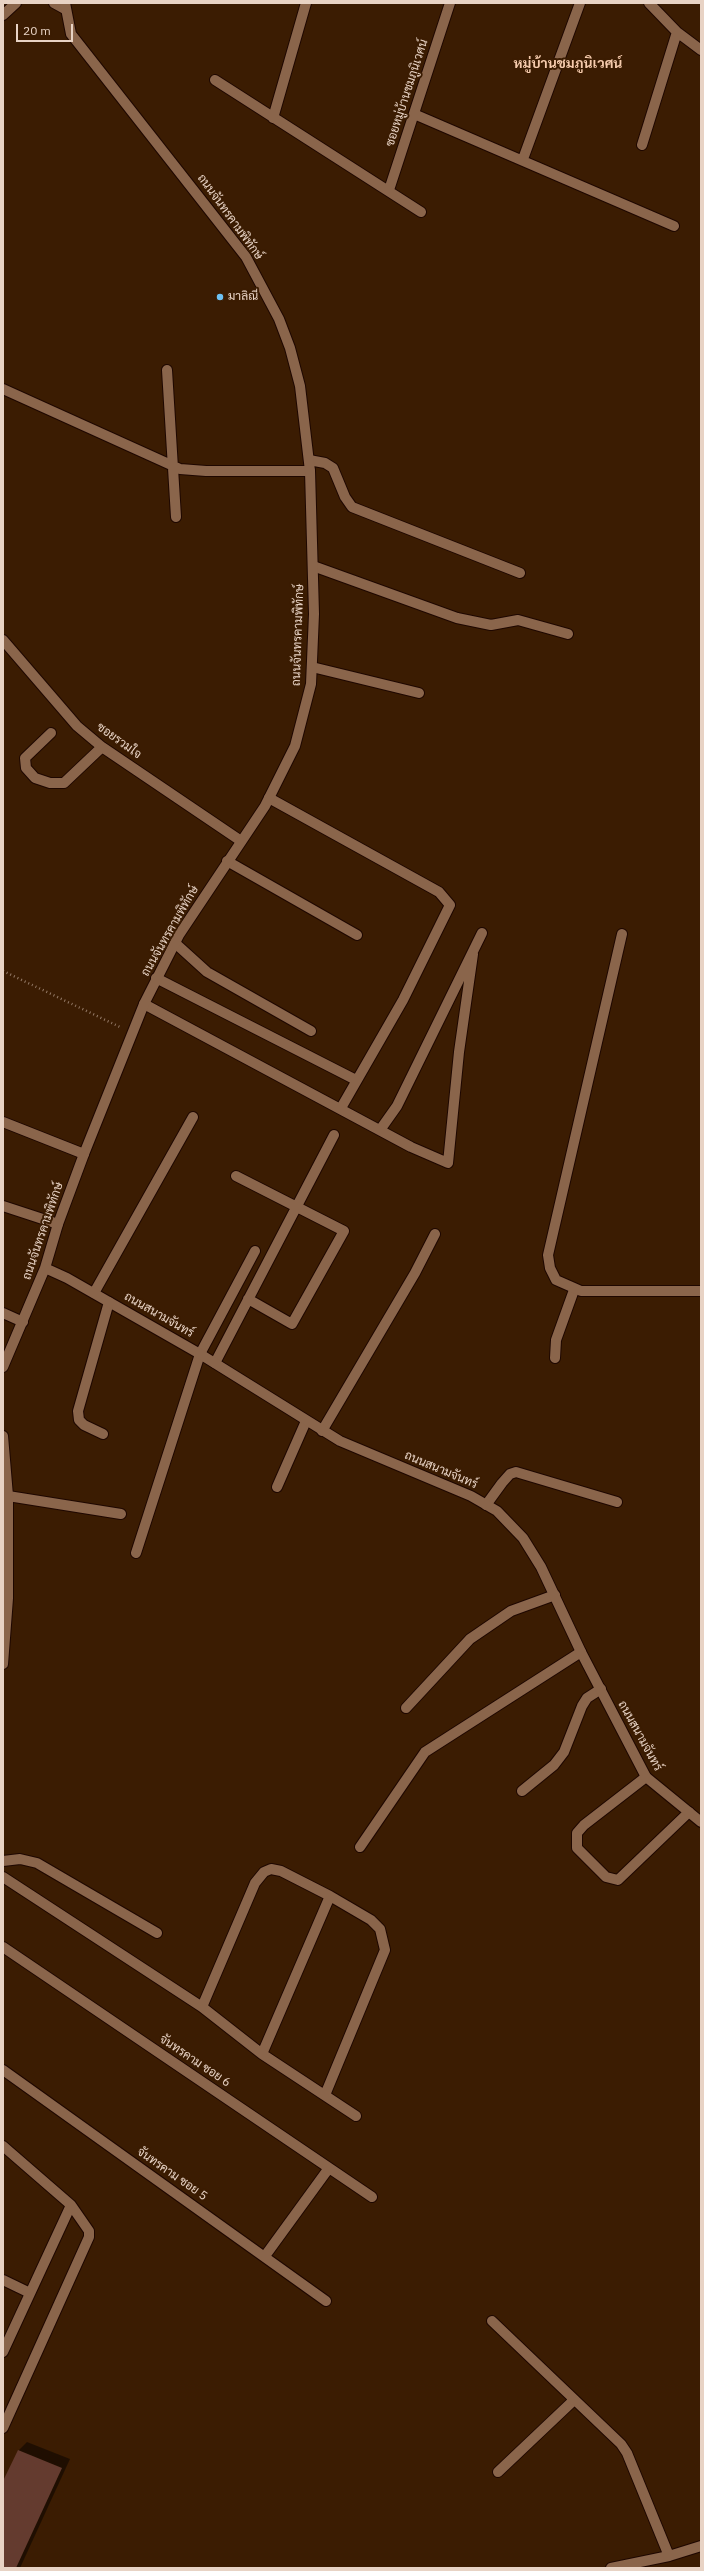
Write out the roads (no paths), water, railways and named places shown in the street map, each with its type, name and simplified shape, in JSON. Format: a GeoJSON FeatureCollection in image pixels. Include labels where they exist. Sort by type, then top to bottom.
{"type":"FeatureCollection","features":[{"type":"Feature","properties":{"kind":"street"},"geometry":{"type":"LineString","coordinates":[[3,16],[16,3]]}},
{"type":"Feature","properties":{"kind":"street"},"geometry":{"type":"LineString","coordinates":[[54,3],[65,6]]}},
{"type":"Feature","properties":{"kind":"street"},"geometry":{"type":"LineString","coordinates":[[273,118],[306,3]]}},
{"type":"Feature","properties":{"kind":"street","name":"ซอยหมู่บ้านชมภูนิเวศน์"},"geometry":{"type":"LineString","coordinates":[[389,190],[450,3]]}},
{"type":"Feature","properties":{"kind":"street"},"geometry":{"type":"LineString","coordinates":[[523,159],[580,3]]}},
{"type":"Feature","properties":{"kind":"street"},"geometry":{"type":"LineString","coordinates":[[649,3],[677,32],[701,50]]}},
{"type":"Feature","properties":{"kind":"street","name":"ถนนจันทรคามพิทักษ์"},"geometry":{"type":"LineString","coordinates":[[3,1367],[45,1268],[58,1224],[84,1154],[144,1004],[175,943],[269,798],[295,746],[311,684],[312,667],[313,566],[310,471],[300,386],[290,348],[279,319],[246,257],[70,34],[65,6]]}},
{"type":"Feature","properties":{"kind":"street"},"geometry":{"type":"LineString","coordinates":[[642,145],[677,32]]}},
{"type":"Feature","properties":{"kind":"street"},"geometry":{"type":"LineString","coordinates":[[215,80],[389,190],[421,212]]}},
{"type":"Feature","properties":{"kind":"street"},"geometry":{"type":"LineString","coordinates":[[414,114],[523,159],[674,226]]}},
{"type":"Feature","properties":{"kind":"street"},"geometry":{"type":"LineString","coordinates":[[167,370],[176,517]]}},
{"type":"Feature","properties":{"kind":"street"},"geometry":{"type":"LineString","coordinates":[[3,389],[172,466],[206,472],[310,471]]}},
{"type":"Feature","properties":{"kind":"street"},"geometry":{"type":"LineString","coordinates":[[309,460],[325,462],[333,468],[344,497],[352,507],[520,573]]}},
{"type":"Feature","properties":{"kind":"street"},"geometry":{"type":"LineString","coordinates":[[313,566],[457,618],[491,625],[518,620],[568,634]]}},
{"type":"Feature","properties":{"kind":"street","name":"ซอยรวมใจ"},"geometry":{"type":"LineString","coordinates":[[3,640],[77,726],[102,747],[241,841]]}},
{"type":"Feature","properties":{"kind":"street"},"geometry":{"type":"LineString","coordinates":[[312,667],[419,693]]}},
{"type":"Feature","properties":{"kind":"street"},"geometry":{"type":"LineString","coordinates":[[51,733],[25,758],[26,768],[35,778],[50,783],[64,782],[102,747]]}},
{"type":"Feature","properties":{"kind":"street"},"geometry":{"type":"LineString","coordinates":[[269,798],[439,892],[450,904],[403,1000],[341,1108]]}},
{"type":"Feature","properties":{"kind":"street"},"geometry":{"type":"LineString","coordinates":[[227,861],[357,934]]}},
{"type":"Feature","properties":{"kind":"street"},"geometry":{"type":"LineString","coordinates":[[380,1130],[398,1106],[482,934]]}},
{"type":"Feature","properties":{"kind":"street"},"geometry":{"type":"LineString","coordinates":[[622,934],[548,1255],[550,1268],[556,1280],[574,1290],[701,1291]]}},
{"type":"Feature","properties":{"kind":"street"},"geometry":{"type":"LineString","coordinates":[[175,943],[206,972],[311,1031]]}},
{"type":"Feature","properties":{"kind":"street"},"geometry":{"type":"LineString","coordinates":[[144,1004],[380,1130],[448,1163],[459,1052],[473,954]]}},
{"type":"Feature","properties":{"kind":"street"},"geometry":{"type":"LineString","coordinates":[[156,978],[356,1080]]}},
{"type":"Feature","properties":{"kind":"street"},"geometry":{"type":"LineString","coordinates":[[94,1293],[193,1117]]}},
{"type":"Feature","properties":{"kind":"street"},"geometry":{"type":"LineString","coordinates":[[3,1122],[84,1154]]}},
{"type":"Feature","properties":{"kind":"street"},"geometry":{"type":"LineString","coordinates":[[215,1362],[334,1135]]}},
{"type":"Feature","properties":{"kind":"street"},"geometry":{"type":"LineString","coordinates":[[236,1176],[344,1231],[292,1324],[248,1299]]}},
{"type":"Feature","properties":{"kind":"street"},"geometry":{"type":"LineString","coordinates":[[3,1206],[58,1224]]}},
{"type":"Feature","properties":{"kind":"street"},"geometry":{"type":"LineString","coordinates":[[322,1431],[415,1273],[435,1234]]}},
{"type":"Feature","properties":{"kind":"street"},"geometry":{"type":"LineString","coordinates":[[136,1552],[200,1354],[255,1250]]}},
{"type":"Feature","properties":{"kind":"street","name":"ถนนสนามจันทร์"},"geometry":{"type":"LineString","coordinates":[[45,1268],[94,1293],[215,1362],[322,1431],[471,1496],[497,1511],[523,1538],[542,1567],[581,1652],[646,1777],[701,1822]]}},
{"type":"Feature","properties":{"kind":"street"},"geometry":{"type":"LineString","coordinates":[[555,1358],[556,1340],[574,1290]]}},
{"type":"Feature","properties":{"kind":"street"},"geometry":{"type":"LineString","coordinates":[[103,1434],[84,1425],[79,1420],[78,1412],[110,1302]]}},
{"type":"Feature","properties":{"kind":"street"},"geometry":{"type":"LineString","coordinates":[[3,1313],[23,1322]]}},
{"type":"Feature","properties":{"kind":"street"},"geometry":{"type":"LineString","coordinates":[[277,1487],[306,1421]]}},
{"type":"Feature","properties":{"kind":"street"},"geometry":{"type":"LineString","coordinates":[[3,1436],[8,1496],[8,1598],[3,1664]]}},
{"type":"Feature","properties":{"kind":"street"},"geometry":{"type":"LineString","coordinates":[[486,1505],[510,1474],[516,1472],[617,1502]]}},
{"type":"Feature","properties":{"kind":"street"},"geometry":{"type":"LineString","coordinates":[[8,1496],[121,1514]]}},
{"type":"Feature","properties":{"kind":"street"},"geometry":{"type":"LineString","coordinates":[[406,1708],[470,1639],[511,1611],[555,1595]]}},
{"type":"Feature","properties":{"kind":"street"},"geometry":{"type":"LineString","coordinates":[[360,1847],[425,1752],[581,1652]]}},
{"type":"Feature","properties":{"kind":"street"},"geometry":{"type":"LineString","coordinates":[[522,1791],[554,1766],[564,1752],[582,1706],[588,1698],[600,1690]]}},
{"type":"Feature","properties":{"kind":"street"},"geometry":{"type":"LineString","coordinates":[[646,1777],[584,1825],[577,1833],[577,1848],[606,1877],[618,1880],[689,1812]]}},
{"type":"Feature","properties":{"kind":"street"},"geometry":{"type":"LineString","coordinates":[[3,1861],[20,1859],[37,1863],[157,1933]]}},
{"type":"Feature","properties":{"kind":"street"},"geometry":{"type":"LineString","coordinates":[[202,2007],[255,1883],[264,1872],[271,1870],[280,1872],[330,1896],[371,1920],[380,1929],[385,1950],[325,2095]]}},
{"type":"Feature","properties":{"kind":"street"},"geometry":{"type":"LineString","coordinates":[[3,1877],[202,2007],[262,2054],[356,2116]]}},
{"type":"Feature","properties":{"kind":"street"},"geometry":{"type":"LineString","coordinates":[[262,2054],[330,1896]]}},
{"type":"Feature","properties":{"kind":"street","name":"จันทรคาม ซอย 6"},"geometry":{"type":"LineString","coordinates":[[3,1948],[372,2197]]}},
{"type":"Feature","properties":{"kind":"street","name":"จันทรคาม ซอย 5"},"geometry":{"type":"LineString","coordinates":[[3,2070],[266,2256],[326,2301]]}},
{"type":"Feature","properties":{"kind":"street"},"geometry":{"type":"LineString","coordinates":[[3,2146],[71,2205],[89,2231],[89,2237],[4,2426]]}},
{"type":"Feature","properties":{"kind":"street"},"geometry":{"type":"LineString","coordinates":[[266,2256],[329,2168]]}},
{"type":"Feature","properties":{"kind":"street"},"geometry":{"type":"LineString","coordinates":[[3,2352],[71,2205]]}},
{"type":"Feature","properties":{"kind":"street"},"geometry":{"type":"LineString","coordinates":[[3,2280],[30,2293]]}},
{"type":"Feature","properties":{"kind":"street"},"geometry":{"type":"LineString","coordinates":[[492,2320],[621,2444],[628,2453],[669,2556]]}},
{"type":"Feature","properties":{"kind":"street"},"geometry":{"type":"LineString","coordinates":[[498,2472],[574,2400]]}},
{"type":"Feature","properties":{"kind":"street"},"geometry":{"type":"LineString","coordinates":[[611,2568],[669,2556],[701,2546]]}},
{"type":"Feature","properties":{"kind":"place","name":"มาลิณี"},"geometry":{"type":"Point","coordinates":[220,297]}},
{"type":"Feature","properties":{"kind":"district","name":"หมู่บ้านชมภูนิเวศน์"},"geometry":{"type":"Point","coordinates":[568,64]}}]}
